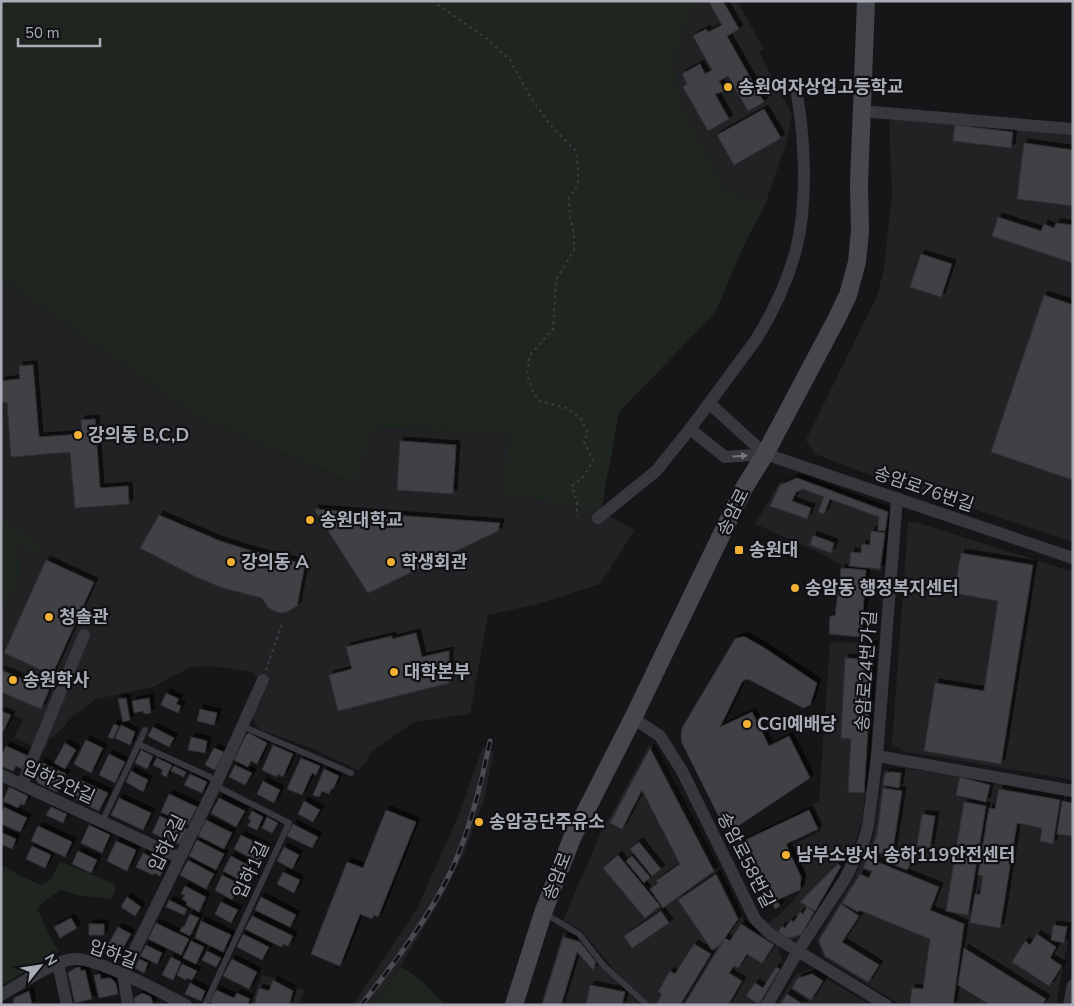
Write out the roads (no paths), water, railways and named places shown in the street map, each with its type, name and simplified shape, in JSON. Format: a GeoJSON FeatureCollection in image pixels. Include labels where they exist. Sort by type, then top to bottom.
{"type":"FeatureCollection","features":[{"type":"Feature","properties":{"kind":"main road","name":"송암로"},"geometry":{"type":"LineString","coordinates":[[514,1005],[542,913],[572,838],[633,718],[744,488],[765,454],[848,295],[857,262],[860,231],[859,184],[866,1]]}},
{"type":"Feature","properties":{"kind":"street"},"geometry":{"type":"LineString","coordinates":[[598,518],[656,471],[690,429],[764,326],[783,289],[796,250],[803,195],[803,131],[797,94]]}},
{"type":"Feature","properties":{"kind":"street"},"geometry":{"type":"LineString","coordinates":[[861,111],[1073,129]]}},
{"type":"Feature","properties":{"kind":"street"},"geometry":{"type":"LineString","coordinates":[[709,403],[765,454]]}},
{"type":"Feature","properties":{"kind":"street"},"geometry":{"type":"LineString","coordinates":[[690,429],[725,457],[765,454]]}},
{"type":"Feature","properties":{"kind":"street","name":"송암로76번길"},"geometry":{"type":"LineString","coordinates":[[765,454],[1073,558]]}},
{"type":"Feature","properties":{"kind":"street","name":"송암로24번가길"},"geometry":{"type":"LineString","coordinates":[[767,1005],[798,951],[845,879],[864,841],[868,826],[877,756],[897,498]]}},
{"type":"Feature","properties":{"kind":"street"},"geometry":{"type":"LineString","coordinates":[[22,785],[84,636]]}},
{"type":"Feature","properties":{"kind":"street","name":"입하2길"},"geometry":{"type":"LineString","coordinates":[[122,974],[216,784],[263,680]]}},
{"type":"Feature","properties":{"kind":"street","name":"송암로58번길"},"geometry":{"type":"LineString","coordinates":[[633,718],[660,736],[682,771],[755,919],[770,934],[886,1005]]}},
{"type":"Feature","properties":{"kind":"street","name":"송암로24번가길"},"geometry":{"type":"LineString","coordinates":[[877,756],[1073,791]]}},
{"type":"Feature","properties":{"kind":"street","name":"입하2안길"},"geometry":{"type":"LineString","coordinates":[[1,775],[180,858]]}},
{"type":"Feature","properties":{"kind":"street","name":"입하길"},"geometry":{"type":"LineString","coordinates":[[1,995],[58,964],[73,960],[85,960],[122,974],[186,1005]]}},
{"type":"Feature","properties":{"kind":"street"},"geometry":{"type":"LineString","coordinates":[[58,964],[66,1005]]}},
{"type":"Feature","properties":{"kind":"street"},"geometry":{"type":"LineString","coordinates":[[122,974],[128,1005]]}},
{"type":"Feature","properties":{"kind":"street"},"geometry":{"type":"LineString","coordinates":[[1069,1005],[1073,985]]}},
{"type":"Feature","properties":{"kind":"street"},"geometry":{"type":"LineString","coordinates":[[1,995],[4,1005]]}},
{"type":"Feature","properties":{"kind":"lane"},"geometry":{"type":"LineString","coordinates":[[242,726],[352,773]]}},
{"type":"Feature","properties":{"kind":"lane","name":"입하2안길"},"geometry":{"type":"LineString","coordinates":[[102,822],[145,730]]}},
{"type":"Feature","properties":{"kind":"lane"},"geometry":{"type":"LineString","coordinates":[[138,744],[210,777],[216,784]]}},
{"type":"Feature","properties":{"kind":"lane","name":"입하1길"},"geometry":{"type":"LineString","coordinates":[[204,1005],[289,823],[222,789],[216,784]]}},
{"type":"Feature","properties":{"kind":"lane"},"geometry":{"type":"LineString","coordinates":[[542,913],[579,934],[604,966],[647,1005]]}},
{"type":"Feature","properties":{"kind":"railway"},"geometry":{"type":"LineString","coordinates":[[361,1005],[415,933],[449,874],[473,813],[490,741]]}},
{"type":"Feature","properties":{"kind":"place","name":"송원여자상업고등학교"},"geometry":{"type":"Point","coordinates":[728,87]}},
{"type":"Feature","properties":{"kind":"place","name":"강의동 B,C,D"},"geometry":{"type":"Point","coordinates":[78,435]}},
{"type":"Feature","properties":{"kind":"place","name":"송원대학교"},"geometry":{"type":"Point","coordinates":[310,520]}},
{"type":"Feature","properties":{"kind":"place","name":"송원대"},"geometry":{"type":"Point","coordinates":[739,550]}},
{"type":"Feature","properties":{"kind":"place","name":"강의동 A"},"geometry":{"type":"Point","coordinates":[231,562]}},
{"type":"Feature","properties":{"kind":"place","name":"학생회관"},"geometry":{"type":"Point","coordinates":[391,562]}},
{"type":"Feature","properties":{"kind":"place","name":"송암동 행정복지센터"},"geometry":{"type":"Point","coordinates":[795,588]}},
{"type":"Feature","properties":{"kind":"place","name":"청솔관"},"geometry":{"type":"Point","coordinates":[49,617]}},
{"type":"Feature","properties":{"kind":"place","name":"대학본부"},"geometry":{"type":"Point","coordinates":[394,672]}},
{"type":"Feature","properties":{"kind":"place","name":"송원학사"},"geometry":{"type":"Point","coordinates":[13,680]}},
{"type":"Feature","properties":{"kind":"place","name":"CGI예배당"},"geometry":{"type":"Point","coordinates":[747,724]}},
{"type":"Feature","properties":{"kind":"place","name":"송암공단주유소"},"geometry":{"type":"Point","coordinates":[479,822]}},
{"type":"Feature","properties":{"kind":"place","name":"남부소방서 송하119안전센터"},"geometry":{"type":"Point","coordinates":[786,855]}}]}
